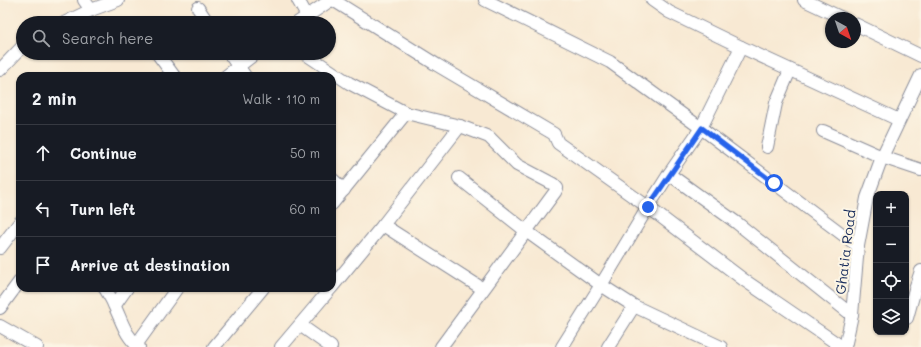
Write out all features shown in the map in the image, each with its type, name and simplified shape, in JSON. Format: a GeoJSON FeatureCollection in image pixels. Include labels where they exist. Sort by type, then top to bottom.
{"type":"FeatureCollection","features":[{"type":"Feature","properties":{"kind":"street"},"geometry":{"type":"LineString","coordinates":[[84,0],[91,10]]}},
{"type":"Feature","properties":{"kind":"street"},"geometry":{"type":"LineString","coordinates":[[79,16],[118,0]]}},
{"type":"Feature","properties":{"kind":"street"},"geometry":{"type":"LineString","coordinates":[[298,0],[301,16]]}},
{"type":"Feature","properties":{"kind":"street"},"geometry":{"type":"LineString","coordinates":[[308,16],[332,0],[437,65],[554,134],[558,143],[648,207],[744,280],[842,347]]}},
{"type":"Feature","properties":{"kind":"street"},"geometry":{"type":"LineString","coordinates":[[486,0],[610,62],[702,128],[858,246]]}},
{"type":"Feature","properties":{"kind":"street"},"geometry":{"type":"LineString","coordinates":[[804,0],[829,12]]}},
{"type":"Feature","properties":{"kind":"street"},"geometry":{"type":"LineString","coordinates":[[657,2],[669,12],[899,120]]}},
{"type":"Feature","properties":{"kind":"street"},"geometry":{"type":"LineString","coordinates":[[198,8],[203,16]]}},
{"type":"Feature","properties":{"kind":"street"},"geometry":{"type":"LineString","coordinates":[[861,27],[921,56]]}},
{"type":"Feature","properties":{"kind":"street"},"geometry":{"type":"LineString","coordinates":[[562,347],[648,207],[702,128],[741,47]]}},
{"type":"Feature","properties":{"kind":"street"},"geometry":{"type":"LineString","coordinates":[[0,70],[16,53]]}},
{"type":"Feature","properties":{"kind":"street"},"geometry":{"type":"LineString","coordinates":[[162,60],[171,72]]}},
{"type":"Feature","properties":{"kind":"street"},"geometry":{"type":"LineString","coordinates":[[234,60],[242,71],[251,60]]}},
{"type":"Feature","properties":{"kind":"street"},"geometry":{"type":"LineString","coordinates":[[314,60],[332,72]]}},
{"type":"Feature","properties":{"kind":"street"},"geometry":{"type":"LineString","coordinates":[[767,147],[776,103],[790,70]]}},
{"type":"Feature","properties":{"kind":"street"},"geometry":{"type":"LineString","coordinates":[[336,74],[349,83],[406,113],[460,126],[489,137],[517,165],[553,184],[557,188],[440,347]]}},
{"type":"Feature","properties":{"kind":"street","name":"Ghatia Road"},"geometry":{"type":"LineString","coordinates":[[845,347],[852,315],[858,246],[867,198],[882,157],[921,75]]}},
{"type":"Feature","properties":{"kind":"street"},"geometry":{"type":"LineString","coordinates":[[336,199],[406,113]]}},
{"type":"Feature","properties":{"kind":"street"},"geometry":{"type":"LineString","coordinates":[[336,281],[383,225],[460,126]]}},
{"type":"Feature","properties":{"kind":"street"},"geometry":{"type":"LineString","coordinates":[[823,131],[882,157],[921,170]]}},
{"type":"Feature","properties":{"kind":"street"},"geometry":{"type":"LineString","coordinates":[[670,174],[736,223],[852,315]]}},
{"type":"Feature","properties":{"kind":"street"},"geometry":{"type":"LineString","coordinates":[[459,178],[526,231],[601,285],[634,306],[720,347]]}},
{"type":"Feature","properties":{"kind":"street"},"geometry":{"type":"LineString","coordinates":[[336,183],[344,190]]}},
{"type":"Feature","properties":{"kind":"street"},"geometry":{"type":"LineString","coordinates":[[383,225],[483,289]]}},
{"type":"Feature","properties":{"kind":"street"},"geometry":{"type":"LineString","coordinates":[[0,248],[16,227]]}},
{"type":"Feature","properties":{"kind":"street"},"geometry":{"type":"LineString","coordinates":[[909,311],[921,271]]}},
{"type":"Feature","properties":{"kind":"street"},"geometry":{"type":"LineString","coordinates":[[0,308],[16,286]]}},
{"type":"Feature","properties":{"kind":"street"},"geometry":{"type":"LineString","coordinates":[[107,292],[115,305],[124,329],[131,341],[137,346],[174,292]]}},
{"type":"Feature","properties":{"kind":"street"},"geometry":{"type":"LineString","coordinates":[[115,305],[124,292]]}},
{"type":"Feature","properties":{"kind":"street"},"geometry":{"type":"LineString","coordinates":[[214,347],[260,292]]}},
{"type":"Feature","properties":{"kind":"street"},"geometry":{"type":"LineString","coordinates":[[281,347],[327,292]]}},
{"type":"Feature","properties":{"kind":"street"},"geometry":{"type":"LineString","coordinates":[[608,347],[634,306]]}},
{"type":"Feature","properties":{"kind":"street"},"geometry":{"type":"LineString","coordinates":[[300,325],[331,347]]}},
{"type":"Feature","properties":{"kind":"street"},"geometry":{"type":"LineString","coordinates":[[0,326],[37,347]]}},
{"type":"Feature","properties":{"kind":"route"},"geometry":{"type":"LineString","coordinates":[[648,207],[702,128],[774,183]]}}]}
